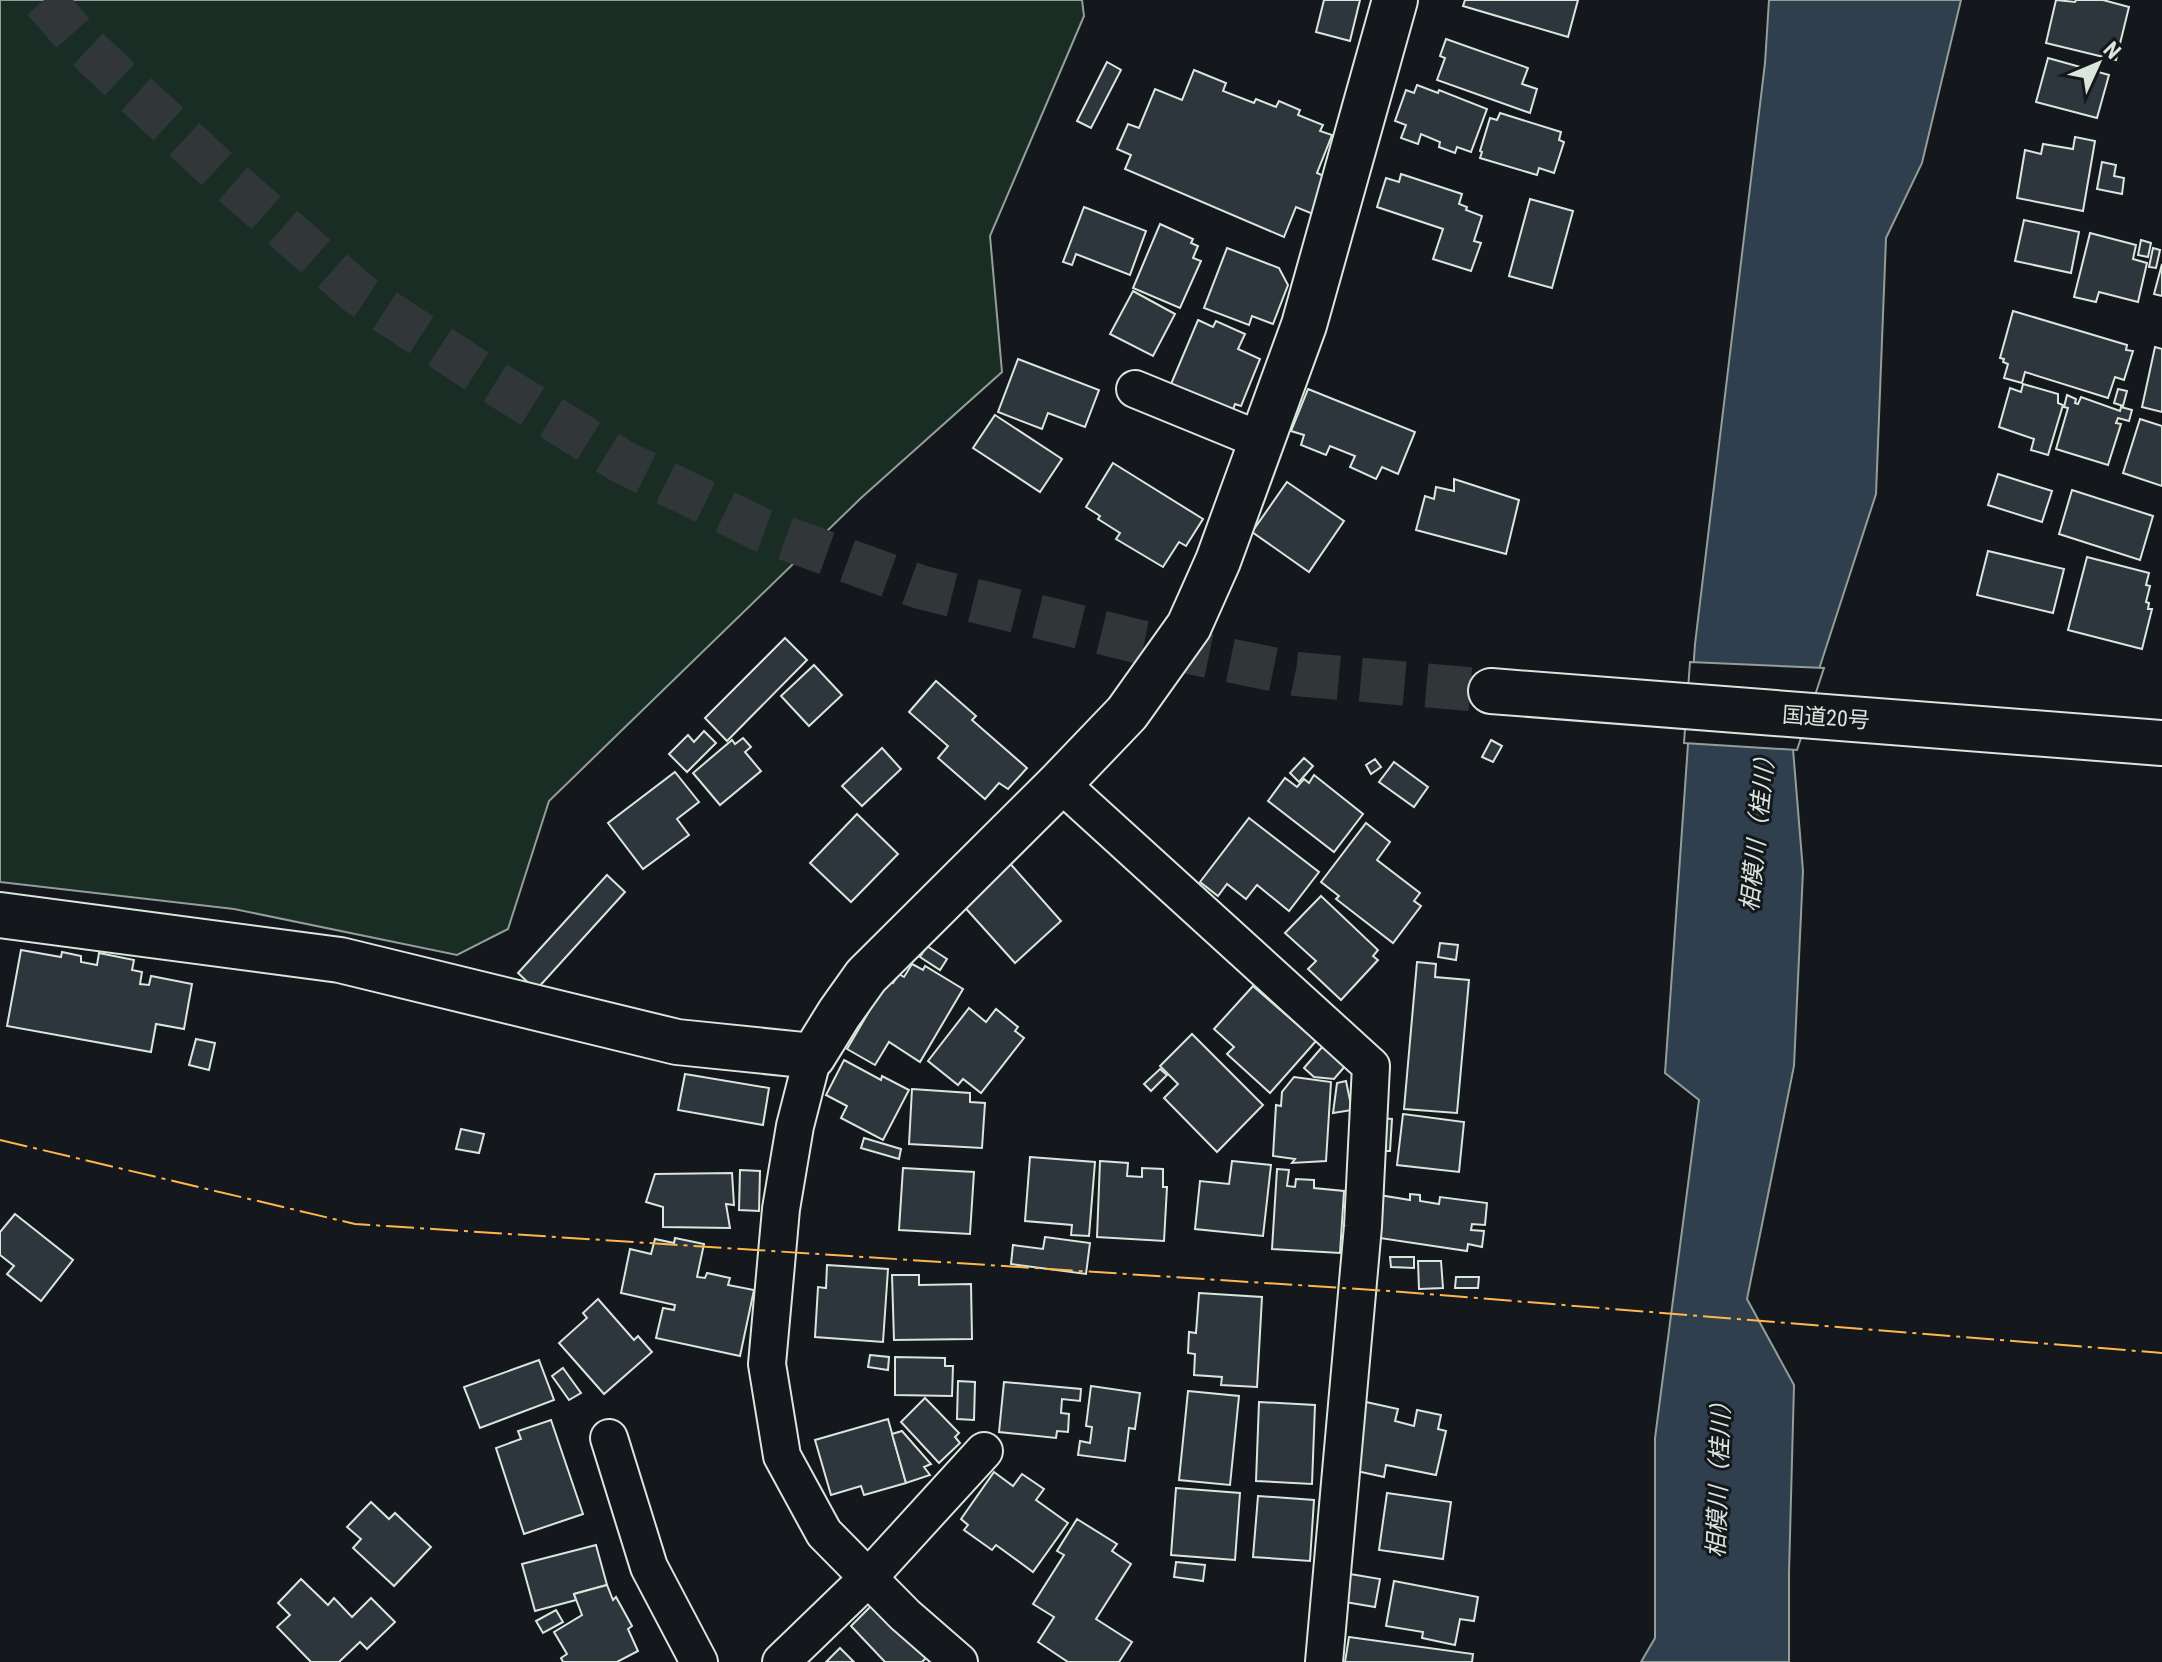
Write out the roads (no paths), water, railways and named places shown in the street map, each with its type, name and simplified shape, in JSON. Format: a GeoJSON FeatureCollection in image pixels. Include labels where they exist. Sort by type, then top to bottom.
{"type":"FeatureCollection","features":[{"type":"Feature","properties":{"kind":"main road"},"geometry":{"type":"LineString","coordinates":[[0,915],[340,960],[677,1042],[813,1056],[866,976],[1127,713],[1189,626],[1218,561],[1304,325],[1395,0]]}},
{"type":"Feature","properties":{"kind":"main road","name":"国道20号"},"geometry":{"type":"LineString","coordinates":[[1491,691],[2162,743]]}},
{"type":"Feature","properties":{"kind":"street"},"geometry":{"type":"LineString","coordinates":[[1135,389],[1262,441]]}},
{"type":"Feature","properties":{"kind":"street"},"geometry":{"type":"LineString","coordinates":[[1060,783],[1371,1066],[1363,1226],[1324,1662]]}},
{"type":"Feature","properties":{"kind":"street"},"geometry":{"type":"LineString","coordinates":[[813,1056],[795,1126],[781,1209],[767,1364],[782,1456],[824,1533],[905,1615],[959,1662]]}},
{"type":"Feature","properties":{"kind":"street"},"geometry":{"type":"LineString","coordinates":[[609,1438],[649,1567],[699,1662]]}},
{"type":"Feature","properties":{"kind":"street"},"geometry":{"type":"LineString","coordinates":[[781,1662],[868,1578],[984,1451]]}},
{"type":"Feature","properties":{"kind":"water","name":"相模川（桂川）"},"geometry":{"type":"Polygon","coordinates":[[[1769,0],[1961,0],[1922,163],[1886,238],[1876,494],[1793,749],[1803,871],[1794,1066],[1747,1299],[1794,1385],[1789,1662],[1641,1662],[1655,1638],[1655,1438],[1699,1100],[1665,1073],[1695,644],[1765,63],[1769,0]]]}},
{"type":"Feature","properties":{"kind":"tunnel"},"geometry":{"type":"LineString","coordinates":[[44,0],[83,45],[223,175],[359,294],[621,461],[760,529],[920,587],[1136,641],[1296,674],[1491,691]]}}]}
